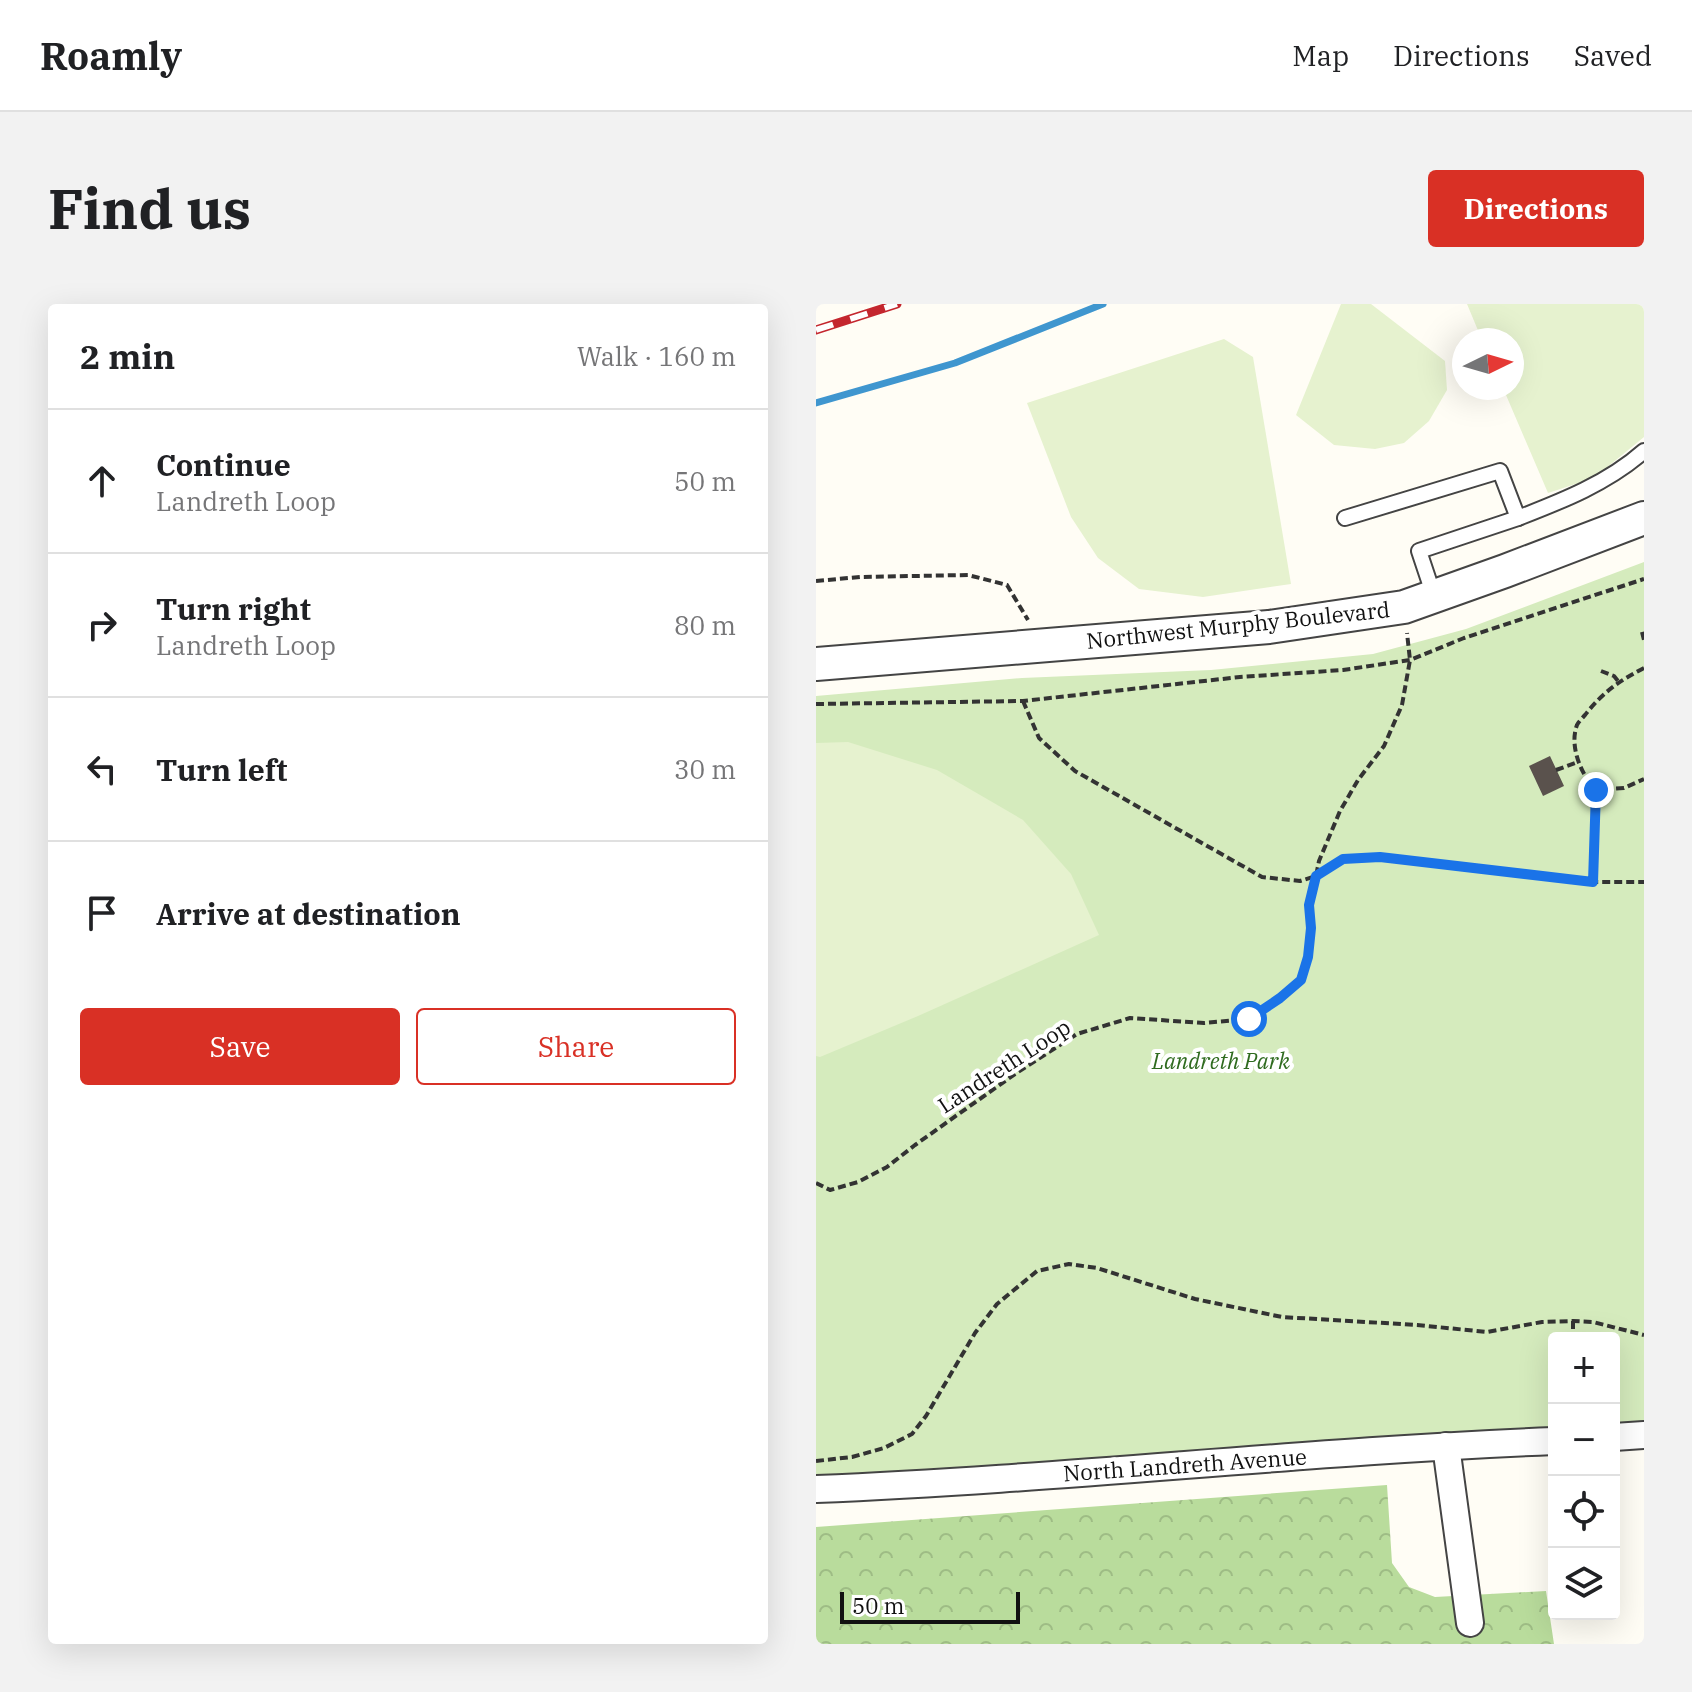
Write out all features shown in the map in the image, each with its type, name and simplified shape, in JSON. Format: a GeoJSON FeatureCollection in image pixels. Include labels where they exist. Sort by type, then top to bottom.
{"type":"FeatureCollection","features":[{"type":"Feature","properties":{"kind":"street","name":"Northwest Murphy Boulevard"},"geometry":{"type":"LineString","coordinates":[[816,664],[1296,624],[1404,607],[1644,518]]}},
{"type":"Feature","properties":{"kind":"street"},"geometry":{"type":"LineString","coordinates":[[1620,1437],[1644,1435]]}},
{"type":"Feature","properties":{"kind":"street","name":"North Landreth Avenue"},"geometry":{"type":"LineString","coordinates":[[816,1489],[1548,1441]]}},
{"type":"Feature","properties":{"kind":"street"},"geometry":{"type":"LineString","coordinates":[[1446,1446],[1470,1623]]}},
{"type":"Feature","properties":{"kind":"lane"},"geometry":{"type":"LineString","coordinates":[[1434,597],[1419,551],[1566,499],[1627,466],[1644,451]]}},
{"type":"Feature","properties":{"kind":"lane"},"geometry":{"type":"LineString","coordinates":[[1345,518],[1500,471],[1518,518]]}},
{"type":"Feature","properties":{"kind":"path"},"geometry":{"type":"LineString","coordinates":[[816,581],[968,575],[1007,585],[1027,619],[1036,646]]}},
{"type":"Feature","properties":{"kind":"path"},"geometry":{"type":"LineString","coordinates":[[816,704],[1023,701],[1240,677],[1343,670],[1410,660],[1464,638],[1644,579]]}},
{"type":"Feature","properties":{"kind":"path"},"geometry":{"type":"LineString","coordinates":[[1642,632],[1644,640]]}},
{"type":"Feature","properties":{"kind":"path","name":"Landreth Loop"},"geometry":{"type":"LineString","coordinates":[[816,1183],[830,1190],[858,1182],[887,1167],[1077,1034],[1130,1018],[1204,1023],[1249,1019],[1301,980],[1308,957],[1311,928],[1309,905],[1319,861],[1340,811],[1358,780],[1384,746],[1402,705],[1410,660]]}},
{"type":"Feature","properties":{"kind":"path"},"geometry":{"type":"LineString","coordinates":[[1593,882],[1596,790],[1578,762],[1575,749],[1577,725],[1596,700],[1618,681],[1644,668]]}},
{"type":"Feature","properties":{"kind":"path"},"geometry":{"type":"LineString","coordinates":[[1601,671],[1618,681]]}},
{"type":"Feature","properties":{"kind":"path"},"geometry":{"type":"LineString","coordinates":[[1023,701],[1039,738],[1075,771],[1262,877],[1300,881],[1316,876],[1343,859],[1380,857],[1593,882],[1644,882]]}},
{"type":"Feature","properties":{"kind":"path"},"geometry":{"type":"LineString","coordinates":[[1556,770],[1578,762]]}},
{"type":"Feature","properties":{"kind":"path"},"geometry":{"type":"LineString","coordinates":[[1596,790],[1624,788],[1644,779]]}},
{"type":"Feature","properties":{"kind":"path"},"geometry":{"type":"LineString","coordinates":[[816,1461],[852,1457],[884,1448],[912,1434],[975,1333],[997,1304],[1037,1271],[1069,1264],[1097,1268],[1195,1299],[1282,1317],[1487,1332],[1542,1322],[1573,1321],[1593,1322],[1644,1335]]}},
{"type":"Feature","properties":{"kind":"path"},"geometry":{"type":"LineString","coordinates":[[1573,1321],[1573,1332]]}},
{"type":"Feature","properties":{"kind":"green space"},"geometry":{"type":"Polygon","coordinates":[[[1341,304],[1371,304],[1445,361],[1447,390],[1429,421],[1404,443],[1375,449],[1334,445],[1296,415],[1341,304]]]}},
{"type":"Feature","properties":{"kind":"green space"},"geometry":{"type":"Polygon","coordinates":[[[1467,304],[1644,304],[1644,437],[1594,478],[1548,493],[1508,400],[1524,400],[1524,328],[1477,328],[1467,304]]]}},
{"type":"Feature","properties":{"kind":"green space"},"geometry":{"type":"Polygon","coordinates":[[[1224,339],[1253,357],[1291,584],[1203,597],[1139,589],[1098,558],[1071,517],[1027,403],[1224,339]]]}},
{"type":"Feature","properties":{"kind":"green space","name":"Landreth Park"},"geometry":{"type":"Polygon","coordinates":[[[1644,562],[1644,1424],[1620,1426],[1620,1332],[1548,1332],[1548,1431],[816,1484],[816,696],[1022,678],[1211,670],[1373,654],[1466,629],[1644,562]]]}},
{"type":"Feature","properties":{"kind":"green space"},"geometry":{"type":"Polygon","coordinates":[[[848,742],[937,770],[1023,820],[1071,874],[1099,935],[918,1016],[816,1056],[816,743],[848,742]]]}},
{"type":"Feature","properties":{"kind":"green space"},"geometry":{"type":"Polygon","coordinates":[[[1387,1485],[1392,1563],[1409,1587],[1435,1597],[1546,1591],[1554,1644],[816,1644],[816,1527],[1387,1485]]]}},
{"type":"Feature","properties":{"kind":"building"},"geometry":{"type":"Polygon","coordinates":[[[1550,756],[1564,786],[1543,796],[1529,766],[1550,756]]]}},
{"type":"Feature","properties":{"kind":"waterway"},"geometry":{"type":"LineString","coordinates":[[816,403],[955,363],[1103,304]]}},
{"type":"Feature","properties":{"kind":"railway"},"geometry":{"type":"LineString","coordinates":[[816,330],[897,304]]}},
{"type":"Feature","properties":{"kind":"route"},"geometry":{"type":"LineString","coordinates":[[1249,1019],[1301,980],[1308,957],[1311,928],[1309,905],[1316,876],[1343,859],[1380,857],[1593,882],[1596,790]]}}]}
